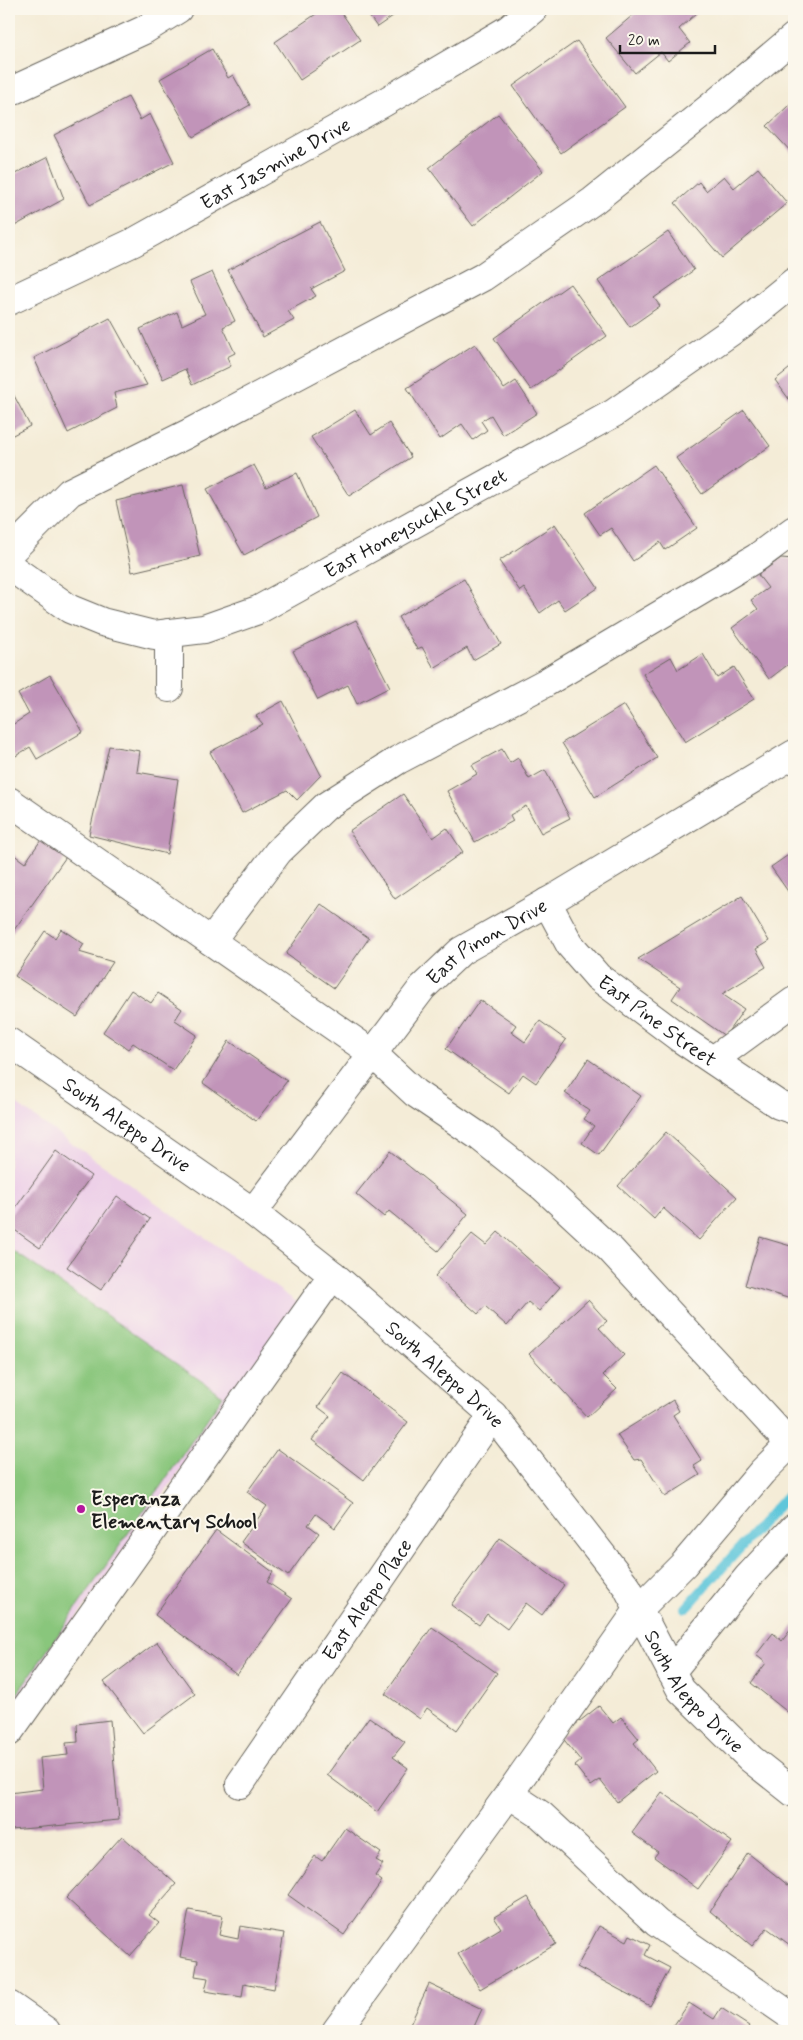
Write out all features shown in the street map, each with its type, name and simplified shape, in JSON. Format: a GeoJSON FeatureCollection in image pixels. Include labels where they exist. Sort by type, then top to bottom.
{"type":"FeatureCollection","features":[{"type":"Feature","properties":{"kind":"street"},"geometry":{"type":"LineString","coordinates":[[9,92],[144,30],[178,9]]}},
{"type":"Feature","properties":{"kind":"street","name":"East Jasmine Drive"},"geometry":{"type":"LineString","coordinates":[[9,301],[134,242],[375,108],[509,29],[533,9]]}},
{"type":"Feature","properties":{"kind":"street"},"geometry":{"type":"LineString","coordinates":[[9,553],[70,492],[187,434],[483,276],[593,201],[718,101],[794,37]]}},
{"type":"Feature","properties":{"kind":"street","name":"East Honeysuckle Street"},"geometry":{"type":"LineString","coordinates":[[9,566],[70,609],[94,619],[154,635],[204,629],[258,610],[614,413],[742,324],[794,282]]}},
{"type":"Feature","properties":{"kind":"street"},"geometry":{"type":"LineString","coordinates":[[210,941],[278,852],[326,806],[398,760],[545,683],[756,558],[794,530]]}},
{"type":"Feature","properties":{"kind":"street"},"geometry":{"type":"LineString","coordinates":[[169,633],[169,688]]}},
{"type":"Feature","properties":{"kind":"street","name":"East Pinon Drive"},"geometry":{"type":"LineString","coordinates":[[253,1212],[423,987],[461,951],[547,902],[794,754]]}},
{"type":"Feature","properties":{"kind":"street"},"geometry":{"type":"LineString","coordinates":[[9,801],[372,1053],[415,1093],[480,1136],[543,1187],[611,1250],[792,1442],[762,1472],[684,1564],[639,1609],[509,1794],[336,2031]]}},
{"type":"Feature","properties":{"kind":"street","name":"East Pine Street"},"geometry":{"type":"LineString","coordinates":[[547,902],[570,945],[598,977],[681,1039],[779,1105],[794,1110]]}},
{"type":"Feature","properties":{"kind":"street"},"geometry":{"type":"LineString","coordinates":[[713,1060],[794,1001]]}},
{"type":"Feature","properties":{"kind":"street","name":"South Aleppo Drive"},"geometry":{"type":"LineString","coordinates":[[9,1042],[253,1212],[333,1275],[493,1415],[627,1587],[682,1690],[750,1759],[794,1792]]}},
{"type":"Feature","properties":{"kind":"street"},"geometry":{"type":"LineString","coordinates":[[9,1732],[333,1275]]}},
{"type":"Feature","properties":{"kind":"street","name":"East Aleppo Place"},"geometry":{"type":"LineString","coordinates":[[240,1784],[493,1415]]}},
{"type":"Feature","properties":{"kind":"street"},"geometry":{"type":"LineString","coordinates":[[671,1672],[748,1577],[794,1528]]}},
{"type":"Feature","properties":{"kind":"street"},"geometry":{"type":"LineString","coordinates":[[509,1794],[542,1815],[657,1923],[794,2018]]}},
{"type":"Feature","properties":{"kind":"street"},"geometry":{"type":"LineString","coordinates":[[9,2005],[46,2031]]}},
{"type":"Feature","properties":{"kind":"shaded area","name":"Esperanza Elementary School"},"geometry":{"type":"Polygon","coordinates":[[[9,1099],[298,1303],[9,1714],[9,1099]]]}},
{"type":"Feature","properties":{"kind":"green space"},"geometry":{"type":"Polygon","coordinates":[[[9,1248],[223,1396],[9,1706],[9,1248]]]}},
{"type":"Feature","properties":{"kind":"building"},"geometry":{"type":"Polygon","coordinates":[[[313,9],[339,9],[360,40],[300,80],[275,42],[316,14],[313,9]]]}},
{"type":"Feature","properties":{"kind":"building"},"geometry":{"type":"Polygon","coordinates":[[[364,9],[403,9],[377,27],[364,9]]]}},
{"type":"Feature","properties":{"kind":"building"},"geometry":{"type":"Polygon","coordinates":[[[640,9],[695,9],[698,12],[679,29],[690,43],[668,61],[661,52],[635,73],[606,38],[640,9]]]}},
{"type":"Feature","properties":{"kind":"building"},"geometry":{"type":"Polygon","coordinates":[[[577,41],[625,107],[561,153],[513,86],[577,41]]]}},
{"type":"Feature","properties":{"kind":"building"},"geometry":{"type":"Polygon","coordinates":[[[212,49],[228,78],[233,75],[250,105],[193,137],[160,79],[212,49]]]}},
{"type":"Feature","properties":{"kind":"building"},"geometry":{"type":"Polygon","coordinates":[[[128,97],[140,120],[150,114],[174,162],[90,205],[54,135],[128,97]]]}},
{"type":"Feature","properties":{"kind":"building"},"geometry":{"type":"Polygon","coordinates":[[[789,105],[794,110],[794,155],[767,126],[789,105]]]}},
{"type":"Feature","properties":{"kind":"building"},"geometry":{"type":"Polygon","coordinates":[[[498,114],[543,171],[473,226],[429,168],[498,114]]]}},
{"type":"Feature","properties":{"kind":"building"},"geometry":{"type":"Polygon","coordinates":[[[48,157],[64,199],[9,229],[9,177],[48,157]]]}},
{"type":"Feature","properties":{"kind":"building"},"geometry":{"type":"Polygon","coordinates":[[[758,168],[787,203],[722,258],[675,203],[699,182],[706,191],[724,176],[734,188],[758,168]]]}},
{"type":"Feature","properties":{"kind":"building"},"geometry":{"type":"Polygon","coordinates":[[[320,222],[345,271],[311,289],[316,296],[288,311],[294,320],[263,337],[228,270],[320,222]]]}},
{"type":"Feature","properties":{"kind":"building"},"geometry":{"type":"Polygon","coordinates":[[[668,232],[694,270],[654,298],[660,306],[630,327],[598,281],[668,232]]]}},
{"type":"Feature","properties":{"kind":"building"},"geometry":{"type":"Polygon","coordinates":[[[212,272],[235,321],[223,327],[235,353],[227,357],[231,366],[192,385],[185,369],[163,379],[140,329],[177,312],[182,325],[205,314],[190,282],[212,272]]]}},
{"type":"Feature","properties":{"kind":"building"},"geometry":{"type":"Polygon","coordinates":[[[570,284],[607,336],[531,390],[494,338],[570,284]]]}},
{"type":"Feature","properties":{"kind":"building"},"geometry":{"type":"Polygon","coordinates":[[[110,318],[147,385],[114,393],[117,408],[68,433],[34,358],[110,318]]]}},
{"type":"Feature","properties":{"kind":"building"},"geometry":{"type":"Polygon","coordinates":[[[475,344],[504,389],[516,381],[537,413],[503,435],[491,415],[481,421],[487,430],[473,440],[462,424],[440,439],[407,388],[475,344]]]}},
{"type":"Feature","properties":{"kind":"building"},"geometry":{"type":"Polygon","coordinates":[[[794,365],[794,406],[775,380],[794,365]]]}},
{"type":"Feature","properties":{"kind":"building"},"geometry":{"type":"Polygon","coordinates":[[[9,386],[30,426],[9,437],[9,386]]]}},
{"type":"Feature","properties":{"kind":"building"},"geometry":{"type":"Polygon","coordinates":[[[355,410],[371,435],[389,423],[411,457],[349,496],[311,437],[355,410]]]}},
{"type":"Feature","properties":{"kind":"building"},"geometry":{"type":"Polygon","coordinates":[[[744,410],[770,446],[702,494],[676,458],[744,410]]]}},
{"type":"Feature","properties":{"kind":"building"},"geometry":{"type":"Polygon","coordinates":[[[254,465],[266,487],[297,473],[317,517],[244,555],[207,489],[254,465]]]}},
{"type":"Feature","properties":{"kind":"building"},"geometry":{"type":"Polygon","coordinates":[[[654,465],[697,528],[665,550],[660,542],[633,561],[611,528],[600,535],[585,513],[654,465]]]}},
{"type":"Feature","properties":{"kind":"building"},"geometry":{"type":"Polygon","coordinates":[[[183,485],[200,556],[132,572],[116,501],[183,485]]]}},
{"type":"Feature","properties":{"kind":"building"},"geometry":{"type":"Polygon","coordinates":[[[555,524],[598,588],[565,610],[558,600],[540,613],[524,588],[520,591],[499,561],[555,524]]]}},
{"type":"Feature","properties":{"kind":"building"},"geometry":{"type":"Polygon","coordinates":[[[781,558],[794,559],[794,660],[769,679],[732,628],[758,609],[751,600],[768,588],[758,575],[781,558]]]}},
{"type":"Feature","properties":{"kind":"building"},"geometry":{"type":"Polygon","coordinates":[[[464,579],[501,644],[473,660],[467,648],[434,668],[422,647],[417,649],[398,617],[464,579]]]}},
{"type":"Feature","properties":{"kind":"building"},"geometry":{"type":"Polygon","coordinates":[[[356,620],[390,687],[357,704],[348,685],[318,700],[293,651],[356,620]]]}},
{"type":"Feature","properties":{"kind":"building"},"geometry":{"type":"Polygon","coordinates":[[[703,654],[717,678],[734,667],[754,699],[685,742],[643,674],[671,657],[678,670],[703,654]]]}},
{"type":"Feature","properties":{"kind":"building"},"geometry":{"type":"Polygon","coordinates":[[[50,675],[83,732],[37,759],[30,747],[14,757],[9,748],[9,727],[29,714],[18,694],[50,675]]]}},
{"type":"Feature","properties":{"kind":"building"},"geometry":{"type":"Polygon","coordinates":[[[283,701],[321,775],[297,800],[287,790],[242,813],[210,752],[263,724],[256,716],[283,701]]]}},
{"type":"Feature","properties":{"kind":"building"},"geometry":{"type":"Polygon","coordinates":[[[624,705],[657,758],[595,797],[562,743],[624,705]]]}},
{"type":"Feature","properties":{"kind":"building"},"geometry":{"type":"Polygon","coordinates":[[[109,746],[140,751],[137,772],[178,779],[167,854],[89,835],[109,746]]]}},
{"type":"Feature","properties":{"kind":"building"},"geometry":{"type":"Polygon","coordinates":[[[502,749],[510,763],[518,758],[529,779],[545,770],[570,818],[541,833],[526,806],[510,815],[513,821],[475,842],[447,791],[477,774],[472,765],[502,749]]]}},
{"type":"Feature","properties":{"kind":"building"},"geometry":{"type":"Polygon","coordinates":[[[403,794],[433,838],[447,828],[463,852],[395,899],[349,831],[403,794]]]}},
{"type":"Feature","properties":{"kind":"building"},"geometry":{"type":"Polygon","coordinates":[[[43,837],[68,854],[9,937],[9,851],[25,863],[43,837]]]}},
{"type":"Feature","properties":{"kind":"building"},"geometry":{"type":"Polygon","coordinates":[[[794,851],[794,900],[771,867],[794,851]]]}},
{"type":"Feature","properties":{"kind":"building"},"geometry":{"type":"Polygon","coordinates":[[[742,896],[769,941],[756,949],[766,967],[722,994],[744,1009],[725,1036],[672,999],[680,987],[638,959],[742,896]]]}},
{"type":"Feature","properties":{"kind":"building"},"geometry":{"type":"Polygon","coordinates":[[[321,904],[369,938],[334,988],[286,954],[321,904]]]}},
{"type":"Feature","properties":{"kind":"building"},"geometry":{"type":"Polygon","coordinates":[[[61,929],[84,944],[79,952],[113,962],[77,1017],[15,976],[45,931],[55,938],[61,929]]]}},
{"type":"Feature","properties":{"kind":"building"},"geometry":{"type":"Polygon","coordinates":[[[131,990],[151,1003],[158,993],[182,1009],[175,1020],[197,1035],[173,1070],[133,1043],[128,1049],[103,1032],[131,990]]]}},
{"type":"Feature","properties":{"kind":"building"},"geometry":{"type":"Polygon","coordinates":[[[480,1000],[516,1025],[511,1032],[525,1042],[540,1021],[566,1040],[536,1083],[523,1074],[509,1093],[446,1049],[480,1000]]]}},
{"type":"Feature","properties":{"kind":"building"},"geometry":{"type":"Polygon","coordinates":[[[229,1041],[287,1081],[256,1121],[203,1083],[229,1041]]]}},
{"type":"Feature","properties":{"kind":"building"},"geometry":{"type":"Polygon","coordinates":[[[588,1059],[641,1096],[599,1155],[582,1143],[594,1126],[584,1119],[590,1111],[565,1093],[588,1059]]]}},
{"type":"Feature","properties":{"kind":"building"},"geometry":{"type":"Polygon","coordinates":[[[666,1132],[737,1197],[699,1240],[663,1208],[654,1219],[618,1186],[666,1132]]]}},
{"type":"Feature","properties":{"kind":"building"},"geometry":{"type":"Polygon","coordinates":[[[56,1151],[91,1176],[40,1248],[9,1226],[9,1217],[56,1151]]]}},
{"type":"Feature","properties":{"kind":"building"},"geometry":{"type":"Polygon","coordinates":[[[390,1151],[468,1214],[438,1251],[389,1211],[384,1217],[356,1194],[390,1151]]]}},
{"type":"Feature","properties":{"kind":"building"},"geometry":{"type":"Polygon","coordinates":[[[117,1196],[150,1219],[101,1290],[67,1267],[117,1196]]]}},
{"type":"Feature","properties":{"kind":"building"},"geometry":{"type":"Polygon","coordinates":[[[498,1232],[560,1287],[539,1311],[528,1302],[507,1326],[485,1306],[478,1314],[435,1276],[472,1234],[486,1245],[498,1232]]]}},
{"type":"Feature","properties":{"kind":"building"},"geometry":{"type":"Polygon","coordinates":[[[760,1237],[794,1247],[794,1300],[745,1285],[760,1237]]]}},
{"type":"Feature","properties":{"kind":"building"},"geometry":{"type":"Polygon","coordinates":[[[588,1300],[607,1321],[599,1328],[624,1355],[603,1375],[617,1389],[587,1417],[529,1354],[588,1300]]]}},
{"type":"Feature","properties":{"kind":"building"},"geometry":{"type":"Polygon","coordinates":[[[343,1373],[408,1422],[364,1480],[312,1440],[330,1416],[318,1407],[343,1373]]]}},
{"type":"Feature","properties":{"kind":"building"},"geometry":{"type":"Polygon","coordinates":[[[673,1400],[679,1411],[673,1415],[702,1461],[694,1466],[700,1475],[665,1497],[641,1459],[634,1460],[617,1435],[673,1400]]]}},
{"type":"Feature","properties":{"kind":"building"},"geometry":{"type":"Polygon","coordinates":[[[278,1449],[353,1503],[335,1528],[316,1514],[308,1525],[319,1533],[288,1576],[241,1542],[267,1506],[247,1492],[278,1449]]]}},
{"type":"Feature","properties":{"kind":"building"},"geometry":{"type":"Polygon","coordinates":[[[216,1530],[273,1572],[267,1582],[292,1599],[237,1675],[155,1615],[216,1530]]]}},
{"type":"Feature","properties":{"kind":"building"},"geometry":{"type":"Polygon","coordinates":[[[500,1538],[564,1585],[542,1615],[526,1603],[507,1629],[487,1614],[479,1625],[451,1605],[500,1538]]]}},
{"type":"Feature","properties":{"kind":"building"},"geometry":{"type":"Polygon","coordinates":[[[794,1625],[794,1709],[790,1714],[751,1683],[766,1663],[756,1655],[773,1633],[782,1641],[794,1625]]]}},
{"type":"Feature","properties":{"kind":"building"},"geometry":{"type":"Polygon","coordinates":[[[432,1627],[497,1673],[457,1730],[427,1708],[420,1719],[385,1694],[432,1627]]]}},
{"type":"Feature","properties":{"kind":"building"},"geometry":{"type":"Polygon","coordinates":[[[157,1642],[195,1694],[143,1733],[104,1682],[157,1642]]]}},
{"type":"Feature","properties":{"kind":"building"},"geometry":{"type":"Polygon","coordinates":[[[599,1706],[613,1723],[621,1717],[639,1739],[634,1743],[656,1771],[617,1802],[600,1780],[591,1786],[575,1766],[581,1761],[561,1736],[599,1706]]]}},
{"type":"Feature","properties":{"kind":"building"},"geometry":{"type":"Polygon","coordinates":[[[369,1717],[405,1742],[393,1757],[408,1768],[377,1812],[327,1775],[369,1717]]]}},
{"type":"Feature","properties":{"kind":"building"},"geometry":{"type":"Polygon","coordinates":[[[110,1720],[119,1820],[11,1830],[9,1793],[43,1789],[40,1758],[68,1755],[66,1743],[78,1742],[77,1724],[110,1720]]]}},
{"type":"Feature","properties":{"kind":"building"},"geometry":{"type":"Polygon","coordinates":[[[662,1792],[732,1842],[698,1889],[654,1857],[658,1852],[632,1833],[662,1792]]]}},
{"type":"Feature","properties":{"kind":"building"},"geometry":{"type":"Polygon","coordinates":[[[345,1828],[381,1853],[376,1860],[383,1864],[375,1876],[382,1881],[344,1935],[288,1895],[315,1856],[322,1861],[345,1828]]]}},
{"type":"Feature","properties":{"kind":"building"},"geometry":{"type":"Polygon","coordinates":[[[122,1836],[176,1884],[149,1915],[159,1923],[130,1956],[66,1898],[122,1836]]]}},
{"type":"Feature","properties":{"kind":"building"},"geometry":{"type":"Polygon","coordinates":[[[748,1853],[794,1890],[794,1948],[767,1928],[752,1946],[710,1911],[748,1853]]]}},
{"type":"Feature","properties":{"kind":"building"},"geometry":{"type":"Polygon","coordinates":[[[528,1897],[556,1944],[480,1989],[458,1954],[501,1928],[494,1917],[528,1897]]]}},
{"type":"Feature","properties":{"kind":"building"},"geometry":{"type":"Polygon","coordinates":[[[189,1910],[223,1916],[219,1935],[238,1939],[240,1926],[284,1933],[274,1989],[244,1983],[242,1997],[205,1991],[208,1978],[195,1976],[198,1960],[180,1957],[189,1910]]]}},
{"type":"Feature","properties":{"kind":"building"},"geometry":{"type":"Polygon","coordinates":[[[599,1926],[627,1941],[630,1935],[650,1945],[645,1955],[670,1968],[650,2006],[577,1967],[599,1926]]]}},
{"type":"Feature","properties":{"kind":"building"},"geometry":{"type":"Polygon","coordinates":[[[429,1984],[482,2009],[472,2031],[407,2031],[429,1984]]]}},
{"type":"Feature","properties":{"kind":"building"},"geometry":{"type":"Polygon","coordinates":[[[689,2003],[714,2019],[721,2008],[749,2026],[746,2031],[670,2031],[689,2003]]]}},
{"type":"Feature","properties":{"kind":"waterway"},"geometry":{"type":"LineString","coordinates":[[686,1608],[794,1488]]}},
{"type":"Feature","properties":{"kind":"place","name":"Esperanza Elementary School"},"geometry":{"type":"Point","coordinates":[81,1509]}}]}
